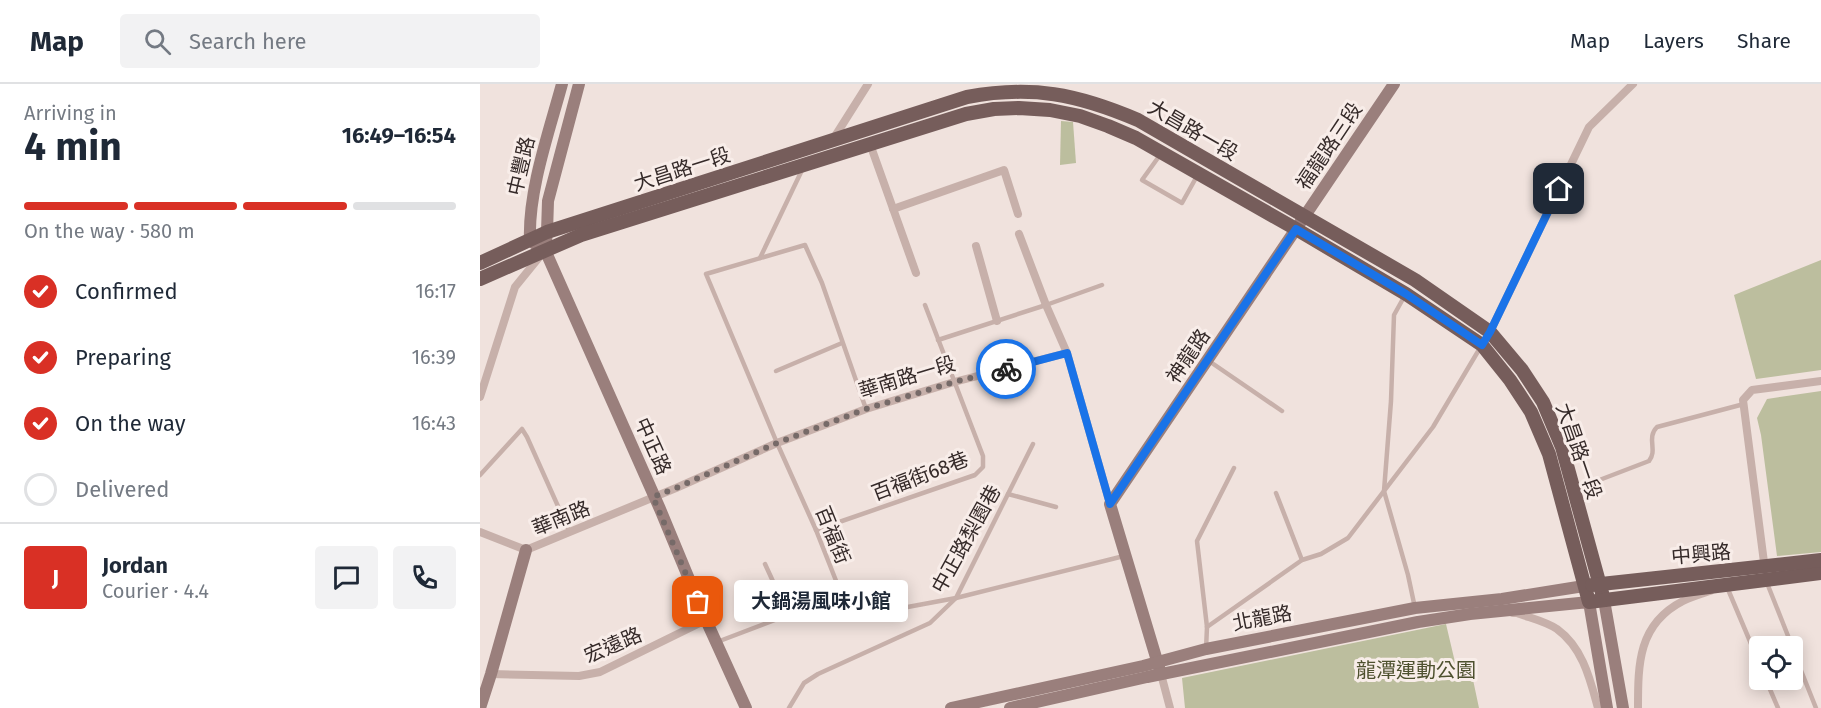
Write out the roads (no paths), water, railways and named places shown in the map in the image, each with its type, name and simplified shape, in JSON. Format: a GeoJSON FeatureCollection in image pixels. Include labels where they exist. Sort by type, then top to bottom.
{"type":"FeatureCollection","features":[{"type":"Feature","properties":{"kind":"main road","name":"中豐路"},"geometry":{"type":"LineString","coordinates":[[530,240],[533,198],[562,84]]}},
{"type":"Feature","properties":{"kind":"main road","name":"中豐路"},"geometry":{"type":"LineString","coordinates":[[547,232],[548,201],[579,84]]}},
{"type":"Feature","properties":{"kind":"main road","name":"福龍路三段"},"geometry":{"type":"LineString","coordinates":[[1296,229],[1395,84]]}},
{"type":"Feature","properties":{"kind":"main road","name":"大昌路一段"},"geometry":{"type":"LineString","coordinates":[[480,263],[547,232],[967,97],[994,92],[1049,93],[1082,99],[1138,120],[1415,280],[1490,332],[1522,370],[1543,402],[1562,447],[1604,600]]}},
{"type":"Feature","properties":{"kind":"main road","name":"大昌路一段"},"geometry":{"type":"LineString","coordinates":[[480,279],[581,235],[966,114],[994,109],[1019,108],[1050,110],[1080,116],[1136,138],[1198,173],[1406,294],[1482,345],[1510,380],[1531,412],[1549,454],[1589,602]]}},
{"type":"Feature","properties":{"kind":"main road","name":"神龍路"},"geometry":{"type":"LineString","coordinates":[[1110,504],[1209,361],[1296,229]]}},
{"type":"Feature","properties":{"kind":"main road","name":"中正路"},"geometry":{"type":"LineString","coordinates":[[547,232],[545,250],[746,708]]}},
{"type":"Feature","properties":{"kind":"main road"},"geometry":{"type":"LineString","coordinates":[[530,240],[545,250]]}},
{"type":"Feature","properties":{"kind":"main road"},"geometry":{"type":"LineString","coordinates":[[1110,504],[1159,668]]}},
{"type":"Feature","properties":{"kind":"main road"},"geometry":{"type":"LineString","coordinates":[[480,708],[492,674],[526,550]]}},
{"type":"Feature","properties":{"kind":"main road","name":"中興路"},"geometry":{"type":"LineString","coordinates":[[1765,574],[1821,560]]}},
{"type":"Feature","properties":{"kind":"main road","name":"中興路"},"geometry":{"type":"LineString","coordinates":[[1584,586],[1765,574],[1821,573]]}},
{"type":"Feature","properties":{"kind":"main road","name":"中興路"},"geometry":{"type":"LineString","coordinates":[[1589,602],[1724,578]]}},
{"type":"Feature","properties":{"kind":"main road","name":"北龍路"},"geometry":{"type":"LineString","coordinates":[[1010,708],[1159,668],[1206,649],[1415,608],[1502,599],[1584,586]]}},
{"type":"Feature","properties":{"kind":"main road"},"geometry":{"type":"LineString","coordinates":[[1604,600],[1623,708]]}},
{"type":"Feature","properties":{"kind":"main road"},"geometry":{"type":"LineString","coordinates":[[1589,602],[1607,708]]}},
{"type":"Feature","properties":{"kind":"main road","name":"北龍路"},"geometry":{"type":"LineString","coordinates":[[951,708],[1418,622],[1470,614],[1589,602]]}},
{"type":"Feature","properties":{"kind":"street"},"geometry":{"type":"LineString","coordinates":[[831,141],[868,84]]}},
{"type":"Feature","properties":{"kind":"street"},"geometry":{"type":"LineString","coordinates":[[1490,332],[1589,127],[1633,84]]}},
{"type":"Feature","properties":{"kind":"street"},"geometry":{"type":"LineString","coordinates":[[870,144],[916,273]]}},
{"type":"Feature","properties":{"kind":"street"},"geometry":{"type":"LineString","coordinates":[[893,209],[1004,170],[1018,214]]}},
{"type":"Feature","properties":{"kind":"street"},"geometry":{"type":"LineString","coordinates":[[1018,234],[1067,353],[1110,504]]}},
{"type":"Feature","properties":{"kind":"street"},"geometry":{"type":"LineString","coordinates":[[976,246],[997,321]]}},
{"type":"Feature","properties":{"kind":"street"},"geometry":{"type":"LineString","coordinates":[[480,397],[515,288],[545,250]]}},
{"type":"Feature","properties":{"kind":"street","name":"華南路一段"},"geometry":{"type":"LineString","coordinates":[[653,497],[777,443],[866,409],[954,382],[1067,353]]}},
{"type":"Feature","properties":{"kind":"street"},"geometry":{"type":"LineString","coordinates":[[1765,574],[1743,400],[1752,390],[1821,381]]}},
{"type":"Feature","properties":{"kind":"street","name":"華南路"},"geometry":{"type":"LineString","coordinates":[[480,532],[526,550],[570,534],[653,497]]}},
{"type":"Feature","properties":{"kind":"street"},"geometry":{"type":"LineString","coordinates":[[1638,708],[1638,674],[1642,650],[1649,632],[1664,614],[1724,578]]}},
{"type":"Feature","properties":{"kind":"street"},"geometry":{"type":"LineString","coordinates":[[1470,614],[1517,613],[1558,630],[1578,651],[1589,675],[1598,708]]}},
{"type":"Feature","properties":{"kind":"street","name":"宏遠路"},"geometry":{"type":"LineString","coordinates":[[492,674],[579,676],[600,672],[706,620]]}},
{"type":"Feature","properties":{"kind":"street"},"geometry":{"type":"LineString","coordinates":[[1159,668],[1170,708]]}},
{"type":"Feature","properties":{"kind":"lane"},"geometry":{"type":"LineString","coordinates":[[760,258],[810,148]]}},
{"type":"Feature","properties":{"kind":"lane"},"geometry":{"type":"LineString","coordinates":[[1162,153],[1142,180],[1182,203],[1198,173]]}},
{"type":"Feature","properties":{"kind":"lane"},"geometry":{"type":"LineString","coordinates":[[760,258],[805,245],[822,283],[866,409]]}},
{"type":"Feature","properties":{"kind":"lane","name":"百福街"},"geometry":{"type":"LineString","coordinates":[[760,258],[706,274],[816,530],[846,606],[856,614],[870,614],[956,598],[1126,555]]}},
{"type":"Feature","properties":{"kind":"lane"},"geometry":{"type":"LineString","coordinates":[[938,340],[1102,285]]}},
{"type":"Feature","properties":{"kind":"lane"},"geometry":{"type":"LineString","coordinates":[[1406,294],[1394,315],[1391,401],[1384,491],[1408,575],[1418,622]]}},
{"type":"Feature","properties":{"kind":"lane"},"geometry":{"type":"LineString","coordinates":[[925,305],[954,382]]}},
{"type":"Feature","properties":{"kind":"lane"},"geometry":{"type":"LineString","coordinates":[[1207,627],[1302,560],[1321,554],[1348,538],[1433,427],[1490,332]]}},
{"type":"Feature","properties":{"kind":"lane"},"geometry":{"type":"LineString","coordinates":[[776,371],[842,343]]}},
{"type":"Feature","properties":{"kind":"lane"},"geometry":{"type":"LineString","coordinates":[[1209,361],[1282,411]]}},
{"type":"Feature","properties":{"kind":"lane","name":"百福街68巷"},"geometry":{"type":"LineString","coordinates":[[816,530],[975,475],[983,467],[983,456],[954,382]]}},
{"type":"Feature","properties":{"kind":"lane"},"geometry":{"type":"LineString","coordinates":[[1573,489],[1649,461],[1654,453],[1652,434],[1657,427],[1744,404]]}},
{"type":"Feature","properties":{"kind":"lane"},"geometry":{"type":"LineString","coordinates":[[480,475],[522,429],[570,534]]}},
{"type":"Feature","properties":{"kind":"lane","name":"中正路梨園巷"},"geometry":{"type":"LineString","coordinates":[[789,708],[804,682],[930,623],[956,598],[1033,444]]}},
{"type":"Feature","properties":{"kind":"lane"},"geometry":{"type":"LineString","coordinates":[[1206,649],[1207,627],[1197,541],[1234,468]]}},
{"type":"Feature","properties":{"kind":"lane"},"geometry":{"type":"LineString","coordinates":[[1276,493],[1302,560]]}},
{"type":"Feature","properties":{"kind":"lane"},"geometry":{"type":"LineString","coordinates":[[1008,494],[1056,507]]}},
{"type":"Feature","properties":{"kind":"lane"},"geometry":{"type":"LineString","coordinates":[[765,564],[788,614]]}},
{"type":"Feature","properties":{"kind":"lane"},"geometry":{"type":"LineString","coordinates":[[1765,574],[1788,636]]}},
{"type":"Feature","properties":{"kind":"lane"},"geometry":{"type":"LineString","coordinates":[[1724,578],[1749,638]]}},
{"type":"Feature","properties":{"kind":"lane"},"geometry":{"type":"LineString","coordinates":[[716,642],[840,595]]}},
{"type":"Feature","properties":{"kind":"lane"},"geometry":{"type":"LineString","coordinates":[[1803,675],[1816,708]]}},
{"type":"Feature","properties":{"kind":"lane"},"geometry":{"type":"LineString","coordinates":[[1770,690],[1778,708]]}},
{"type":"Feature","properties":{"kind":"place","name":"大鍋湯風味小館"},"geometry":{"type":"Point","coordinates":[698,602]}},
{"type":"Feature","properties":{"kind":"park label","name":"龍潭運動公園"},"geometry":{"type":"Point","coordinates":[1416,670]}}]}
